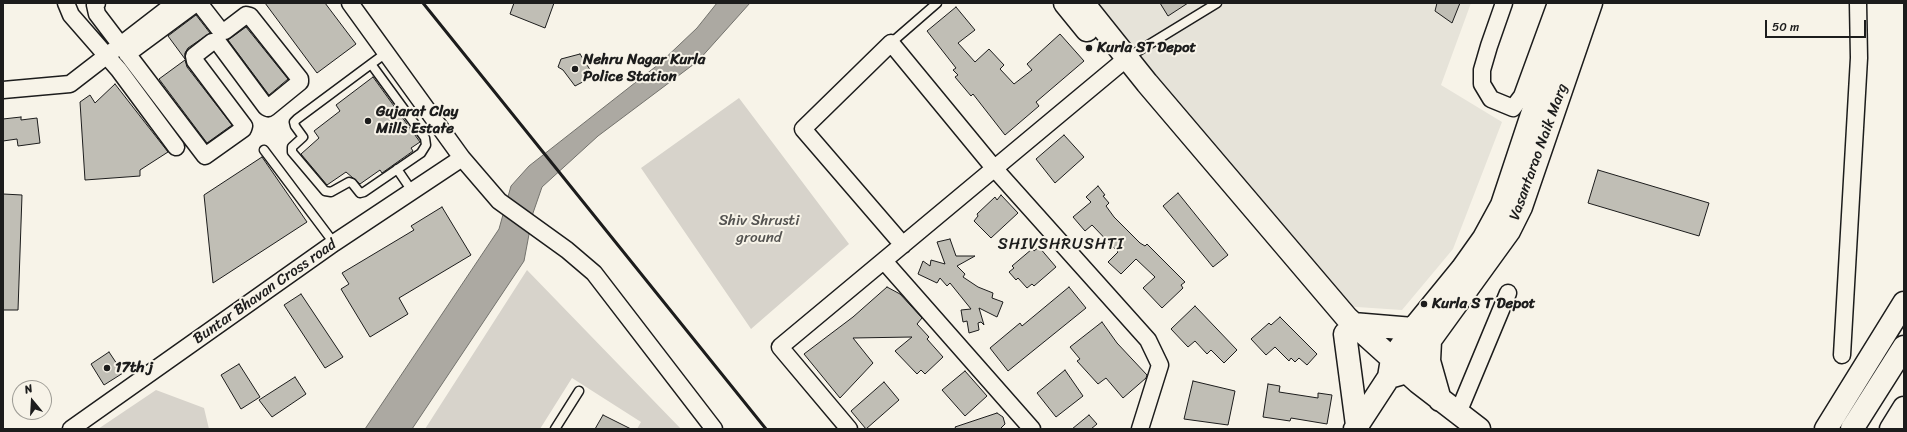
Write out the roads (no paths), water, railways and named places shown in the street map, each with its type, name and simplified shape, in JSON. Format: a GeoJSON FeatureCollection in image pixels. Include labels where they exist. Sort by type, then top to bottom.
{"type":"FeatureCollection","features":[{"type":"Feature","properties":{"kind":"main road"},"geometry":{"type":"LineString","coordinates":[[1064,3],[1122,62],[1349,329],[1396,369],[1468,425]]}},
{"type":"Feature","properties":{"kind":"main road"},"geometry":{"type":"LineString","coordinates":[[1083,3],[1122,62]]}},
{"type":"Feature","properties":{"kind":"main road","name":"Vasantarao Naik Marg"},"geometry":{"type":"LineString","coordinates":[[1356,427],[1396,369],[1491,243],[1521,208],[1524,169],[1580,4]]}},
{"type":"Feature","properties":{"kind":"main road"},"geometry":{"type":"LineString","coordinates":[[1826,429],[1903,308]]}},
{"type":"Feature","properties":{"kind":"main road"},"geometry":{"type":"LineString","coordinates":[[1349,329],[1422,335],[1440,400]]}},
{"type":"Feature","properties":{"kind":"main road"},"geometry":{"type":"LineString","coordinates":[[1349,329],[1356,427]]}},
{"type":"Feature","properties":{"kind":"main road"},"geometry":{"type":"LineString","coordinates":[[1852,429],[1904,347]]}},
{"type":"Feature","properties":{"kind":"main road"},"geometry":{"type":"LineString","coordinates":[[1396,369],[1440,400],[1468,425]]}},
{"type":"Feature","properties":{"kind":"main road"},"geometry":{"type":"LineString","coordinates":[[1891,429],[1904,408]]}},
{"type":"Feature","properties":{"kind":"street"},"geometry":{"type":"LineString","coordinates":[[66,3],[71,15],[106,56],[176,147]]}},
{"type":"Feature","properties":{"kind":"street"},"geometry":{"type":"LineString","coordinates":[[3,90],[70,84],[106,56],[124,50],[198,3],[220,30],[225,31],[246,15],[250,16],[300,79],[299,85],[272,107],[266,107],[217,42],[212,42],[194,56],[194,58],[244,126],[243,129],[207,155],[203,155],[124,50],[98,14],[95,5],[97,3]]}},
{"type":"Feature","properties":{"kind":"street"},"geometry":{"type":"LineString","coordinates":[[124,50],[175,3]]}},
{"type":"Feature","properties":{"kind":"street"},"geometry":{"type":"LineString","coordinates":[[350,3],[462,158],[499,201],[567,250],[594,273],[714,429]]}},
{"type":"Feature","properties":{"kind":"street"},"geometry":{"type":"LineString","coordinates":[[1504,3],[1482,70],[1482,84],[1491,99],[1514,108],[1522,96],[1556,3]]}},
{"type":"Feature","properties":{"kind":"street"},"geometry":{"type":"LineString","coordinates":[[1842,355],[1859,58],[1858,3]]}},
{"type":"Feature","properties":{"kind":"street"},"geometry":{"type":"LineString","coordinates":[[902,245],[803,129],[891,43],[994,168],[1148,340],[1160,365],[1140,429]]}},
{"type":"Feature","properties":{"kind":"street"},"geometry":{"type":"LineString","coordinates":[[849,429],[780,347],[1122,62]]}},
{"type":"Feature","properties":{"kind":"street","name":"Buntar Bhavan Cross road"},"geometry":{"type":"LineString","coordinates":[[71,429],[334,243],[462,158]]}},
{"type":"Feature","properties":{"kind":"street"},"geometry":{"type":"LineString","coordinates":[[884,261],[1032,429]]}},
{"type":"Feature","properties":{"kind":"street"},"geometry":{"type":"LineString","coordinates":[[1468,425],[1508,293]]}},
{"type":"Feature","properties":{"kind":"lane"},"geometry":{"type":"LineString","coordinates":[[891,43],[937,3]]}},
{"type":"Feature","properties":{"kind":"lane"},"geometry":{"type":"LineString","coordinates":[[1122,62],[1217,3]]}},
{"type":"Feature","properties":{"kind":"lane"},"geometry":{"type":"LineString","coordinates":[[371,64],[425,138],[426,145],[424,150],[362,193],[349,182],[328,192],[324,191],[291,150],[292,147],[303,137],[294,126],[296,119],[371,64],[386,53]]}},
{"type":"Feature","properties":{"kind":"lane"},"geometry":{"type":"LineString","coordinates":[[264,150],[334,243]]}},
{"type":"Feature","properties":{"kind":"lane"},"geometry":{"type":"LineString","coordinates":[[397,169],[412,191]]}},
{"type":"Feature","properties":{"kind":"lane"},"geometry":{"type":"LineString","coordinates":[[555,429],[579,391]]}},
{"type":"Feature","properties":{"kind":"railway"},"geometry":{"type":"LineString","coordinates":[[423,3],[766,429]]}},
{"type":"Feature","properties":{"kind":"place","name":"Kurla ST Depot"},"geometry":{"type":"Point","coordinates":[1089,48]}},
{"type":"Feature","properties":{"kind":"place","name":"Nehru Nagar Kurla Police Station"},"geometry":{"type":"Point","coordinates":[575,69]}},
{"type":"Feature","properties":{"kind":"place","name":"Gujarat Clay Mills Estate"},"geometry":{"type":"Point","coordinates":[368,121]}},
{"type":"Feature","properties":{"kind":"place","name":"Kurla S T Depot"},"geometry":{"type":"Point","coordinates":[1424,304]}},
{"type":"Feature","properties":{"kind":"place","name":"17th j"},"geometry":{"type":"Point","coordinates":[107,368]}},
{"type":"Feature","properties":{"kind":"district","name":"SHIVSHRUSHTI"},"geometry":{"type":"Point","coordinates":[1061,245]}},
{"type":"Feature","properties":{"kind":"park label","name":"Shiv Shrusti ground"},"geometry":{"type":"Point","coordinates":[759,230]}}]}
